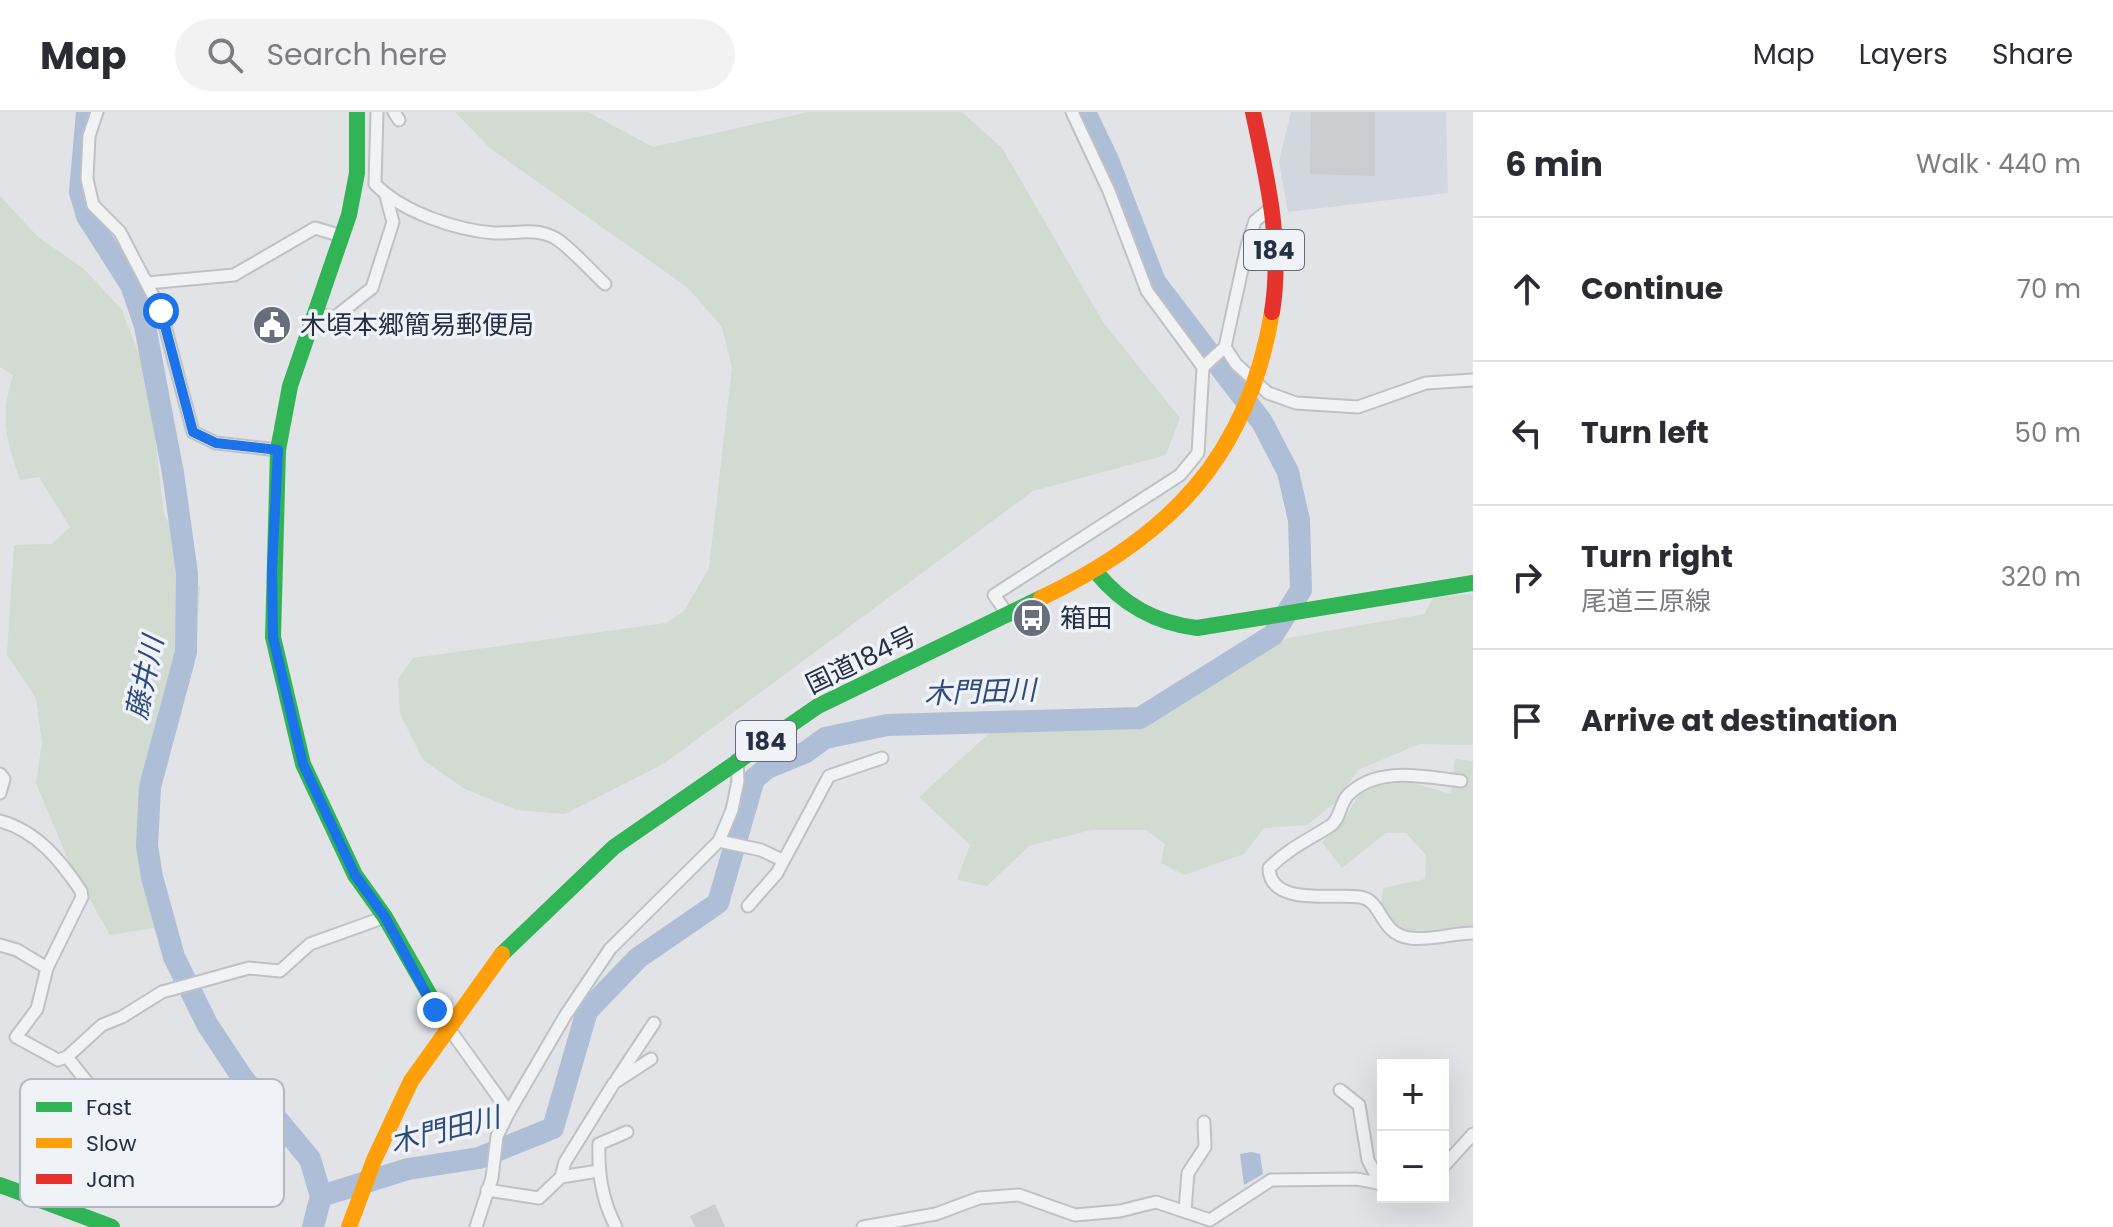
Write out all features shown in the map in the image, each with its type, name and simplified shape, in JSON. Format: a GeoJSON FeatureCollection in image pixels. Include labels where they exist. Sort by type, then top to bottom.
{"type":"FeatureCollection","features":[{"type":"Feature","properties":{"kind":"main road"},"geometry":{"type":"LineString","coordinates":[[357,112],[357,173],[342,236],[290,386],[278,450],[272,570],[276,651],[303,764],[355,875],[385,917],[448,1027]]}},
{"type":"Feature","properties":{"kind":"main road","name":"国道184号"},"geometry":{"type":"LineString","coordinates":[[349,1227],[374,1160],[411,1081],[448,1027],[509,944],[614,847],[818,706],[1096,572],[1151,534],[1202,480],[1240,418],[1255,384],[1265,354],[1275,293],[1273,207],[1255,119]]}},
{"type":"Feature","properties":{"kind":"main road"},"geometry":{"type":"LineString","coordinates":[[1096,572],[1108,589],[1158,622],[1197,628],[1473,583]]}},
{"type":"Feature","properties":{"kind":"main road"},"geometry":{"type":"LineString","coordinates":[[0,1185],[20,1192]]}},
{"type":"Feature","properties":{"kind":"main road"},"geometry":{"type":"LineString","coordinates":[[59,1207],[112,1227]]}},
{"type":"Feature","properties":{"kind":"street"},"geometry":{"type":"LineString","coordinates":[[97,112],[89,136],[87,179],[93,205],[120,232],[161,311],[193,432],[216,443],[278,450]]}},
{"type":"Feature","properties":{"kind":"street"},"geometry":{"type":"LineString","coordinates":[[377,112],[375,184],[385,195],[442,221],[493,233],[535,231],[558,238],[605,284]]}},
{"type":"Feature","properties":{"kind":"street"},"geometry":{"type":"LineString","coordinates":[[1008,615],[994,595],[1180,475],[1198,453],[1203,367],[1147,291],[1109,191],[1072,112]]}},
{"type":"Feature","properties":{"kind":"street"},"geometry":{"type":"LineString","coordinates":[[1255,119],[1268,112]]}},
{"type":"Feature","properties":{"kind":"street"},"geometry":{"type":"LineString","coordinates":[[315,314],[335,317],[372,288],[393,222],[385,195]]}},
{"type":"Feature","properties":{"kind":"street"},"geometry":{"type":"LineString","coordinates":[[1203,367],[1225,347],[1255,221],[1273,207]]}},
{"type":"Feature","properties":{"kind":"street"},"geometry":{"type":"LineString","coordinates":[[147,283],[234,275],[315,228],[342,236]]}},
{"type":"Feature","properties":{"kind":"street"},"geometry":{"type":"LineString","coordinates":[[1225,347],[1255,384],[1268,393],[1296,403],[1358,407],[1426,383],[1473,380]]}},
{"type":"Feature","properties":{"kind":"street"},"geometry":{"type":"LineString","coordinates":[[748,906],[777,873],[829,776],[882,758]]}},
{"type":"Feature","properties":{"kind":"street"},"geometry":{"type":"LineString","coordinates":[[476,1227],[494,1165],[497,1136],[509,1112],[565,1016],[610,949],[719,841],[732,810],[738,781],[737,760]]}},
{"type":"Feature","properties":{"kind":"street"},"geometry":{"type":"LineString","coordinates":[[0,774],[4,779],[0,793]]}},
{"type":"Feature","properties":{"kind":"street"},"geometry":{"type":"LineString","coordinates":[[1461,781],[1392,774],[1367,781],[1347,796],[1334,824],[1282,854],[1269,868],[1269,879],[1275,887],[1288,893],[1364,897],[1375,905],[1383,924],[1395,934],[1413,939],[1473,933]]}},
{"type":"Feature","properties":{"kind":"street"},"geometry":{"type":"LineString","coordinates":[[0,821],[36,838],[60,859],[81,891],[82,897],[47,968],[37,1009],[16,1037],[58,1060],[67,1057],[102,1025],[122,1017],[162,992],[249,968],[280,971],[310,944],[385,917]]}},
{"type":"Feature","properties":{"kind":"street"},"geometry":{"type":"LineString","coordinates":[[719,841],[761,850],[782,860]]}},
{"type":"Feature","properties":{"kind":"street"},"geometry":{"type":"LineString","coordinates":[[0,945],[17,950],[47,968]]}},
{"type":"Feature","properties":{"kind":"street"},"geometry":{"type":"LineString","coordinates":[[487,1190],[539,1198],[561,1177],[565,1162],[654,1023]]}},
{"type":"Feature","properties":{"kind":"street"},"geometry":{"type":"LineString","coordinates":[[448,1027],[509,1112]]}},
{"type":"Feature","properties":{"kind":"street"},"geometry":{"type":"LineString","coordinates":[[67,1057],[85,1079]]}},
{"type":"Feature","properties":{"kind":"street"},"geometry":{"type":"LineString","coordinates":[[614,1083],[651,1059]]}},
{"type":"Feature","properties":{"kind":"street"},"geometry":{"type":"LineString","coordinates":[[1340,1090],[1359,1105],[1368,1160],[1377,1175]]}},
{"type":"Feature","properties":{"kind":"street"},"geometry":{"type":"LineString","coordinates":[[1185,1210],[1188,1173],[1205,1147],[1204,1122]]}},
{"type":"Feature","properties":{"kind":"street"},"geometry":{"type":"LineString","coordinates":[[616,1227],[606,1208],[598,1171],[599,1144],[627,1132]]}},
{"type":"Feature","properties":{"kind":"street"},"geometry":{"type":"LineString","coordinates":[[1449,1160],[1473,1134]]}},
{"type":"Feature","properties":{"kind":"street"},"geometry":{"type":"LineString","coordinates":[[561,1177],[598,1171]]}},
{"type":"Feature","properties":{"kind":"street"},"geometry":{"type":"LineString","coordinates":[[863,1227],[936,1214],[979,1198],[1019,1195],[1075,1215],[1120,1211],[1156,1202],[1220,1223],[1258,1186],[1271,1180],[1357,1179],[1377,1183]]}},
{"type":"Feature","properties":{"kind":"shaded area"},"geometry":{"type":"Polygon","coordinates":[[[455,112],[588,112],[653,147],[808,112],[962,112],[1002,148],[1103,322],[1180,418],[1166,455],[1033,491],[665,763],[565,814],[517,810],[465,789],[423,760],[400,714],[398,679],[413,658],[666,623],[684,611],[709,568],[732,367],[722,327],[687,287],[491,149],[455,112]]]}},
{"type":"Feature","properties":{"kind":"shaded area"},"geometry":{"type":"Polygon","coordinates":[[[1291,112],[1446,112],[1448,193],[1288,212],[1279,162],[1291,112]]]}},
{"type":"Feature","properties":{"kind":"shaded area"},"geometry":{"type":"Polygon","coordinates":[[[0,196],[38,237],[84,269],[122,310],[142,363],[164,514],[200,587],[194,666],[140,855],[161,927],[110,935],[68,860],[36,783],[42,742],[36,698],[7,655],[14,545],[52,544],[70,527],[39,477],[20,480],[8,439],[6,404],[13,375],[0,367],[0,196]]]}},
{"type":"Feature","properties":{"kind":"shaded area"},"geometry":{"type":"Polygon","coordinates":[[[1473,594],[1473,745],[1419,744],[1358,770],[1336,802],[1307,825],[1264,828],[1244,854],[1184,875],[1161,863],[1165,844],[1146,830],[1091,830],[1029,846],[987,886],[957,880],[970,845],[919,797],[995,728],[1136,729],[1219,678],[1254,652],[1288,638],[1424,614],[1434,597],[1473,594]]]}},
{"type":"Feature","properties":{"kind":"shaded area"},"geometry":{"type":"Polygon","coordinates":[[[1455,759],[1473,761],[1473,929],[1400,931],[1381,912],[1383,888],[1425,879],[1426,855],[1406,833],[1386,833],[1342,868],[1322,842],[1344,820],[1363,788],[1398,779],[1451,794],[1455,759]]]}},
{"type":"Feature","properties":{"kind":"water"},"geometry":{"type":"Polygon","coordinates":[[[1240,1154],[1260,1154],[1263,1174],[1244,1185],[1240,1154]]]}},
{"type":"Feature","properties":{"kind":"building"},"geometry":{"type":"Polygon","coordinates":[[[1311,112],[1375,112],[1375,176],[1310,174],[1311,112]]]}},
{"type":"Feature","properties":{"kind":"building"},"geometry":{"type":"Polygon","coordinates":[[[715,1204],[725,1227],[695,1227],[690,1216],[715,1204]]]}},
{"type":"Feature","properties":{"kind":"waterway","name":"藤井川"},"geometry":{"type":"LineString","coordinates":[[87,112],[80,192],[87,216],[131,285],[145,326],[173,473],[187,573],[186,652],[150,787],[147,846],[152,877],[174,957],[207,1024],[244,1079]]}},
{"type":"Feature","properties":{"kind":"waterway","name":"木門田川"},"geometry":{"type":"LineString","coordinates":[[321,1196],[408,1169],[479,1158],[553,1128],[587,1011],[638,958],[718,903],[754,779],[767,768],[806,752],[825,738],[887,725],[1140,718],[1273,635],[1301,590],[1299,520],[1288,472],[1262,422],[1155,282],[1108,160],[1085,112]]}},
{"type":"Feature","properties":{"kind":"waterway","name":"藤井川"},"geometry":{"type":"LineString","coordinates":[[284,1128],[310,1159],[321,1196],[313,1227]]}},
{"type":"Feature","properties":{"kind":"traffic: fast"},"geometry":{"type":"LineString","coordinates":[[357,112],[357,173],[349,215],[290,386],[278,450],[273,637],[303,764],[355,875],[385,917],[448,1027]]}},
{"type":"Feature","properties":{"kind":"traffic: fast"},"geometry":{"type":"LineString","coordinates":[[1096,572],[1117,594],[1141,610],[1167,622],[1197,628],[1473,583]]}},
{"type":"Feature","properties":{"kind":"traffic: fast"},"geometry":{"type":"LineString","coordinates":[[502,954],[614,847],[818,706],[1041,598]]}},
{"type":"Feature","properties":{"kind":"traffic: fast"},"geometry":{"type":"LineString","coordinates":[[0,1185],[20,1192]]}},
{"type":"Feature","properties":{"kind":"traffic: fast"},"geometry":{"type":"LineString","coordinates":[[59,1207],[112,1227]]}},
{"type":"Feature","properties":{"kind":"traffic: slow"},"geometry":{"type":"LineString","coordinates":[[1041,598],[1128,548],[1164,519],[1196,486],[1222,450],[1244,409],[1260,363],[1272,312]]}},
{"type":"Feature","properties":{"kind":"traffic: slow"},"geometry":{"type":"LineString","coordinates":[[349,1227],[374,1160],[411,1081],[502,954]]}},
{"type":"Feature","properties":{"kind":"traffic: jam"},"geometry":{"type":"LineString","coordinates":[[1253,112],[1275,237],[1272,312]]}},
{"type":"Feature","properties":{"kind":"place","name":"木頃本郷簡易郵便局"},"geometry":{"type":"Point","coordinates":[272,325]}},
{"type":"Feature","properties":{"kind":"place","name":"箱田"},"geometry":{"type":"Point","coordinates":[1032,618]}},
{"type":"Feature","properties":{"kind":"route"},"geometry":{"type":"LineString","coordinates":[[161,311],[193,432],[216,443],[278,450],[272,570],[273,637],[303,764],[355,875],[385,917],[435,1010]]}}]}
